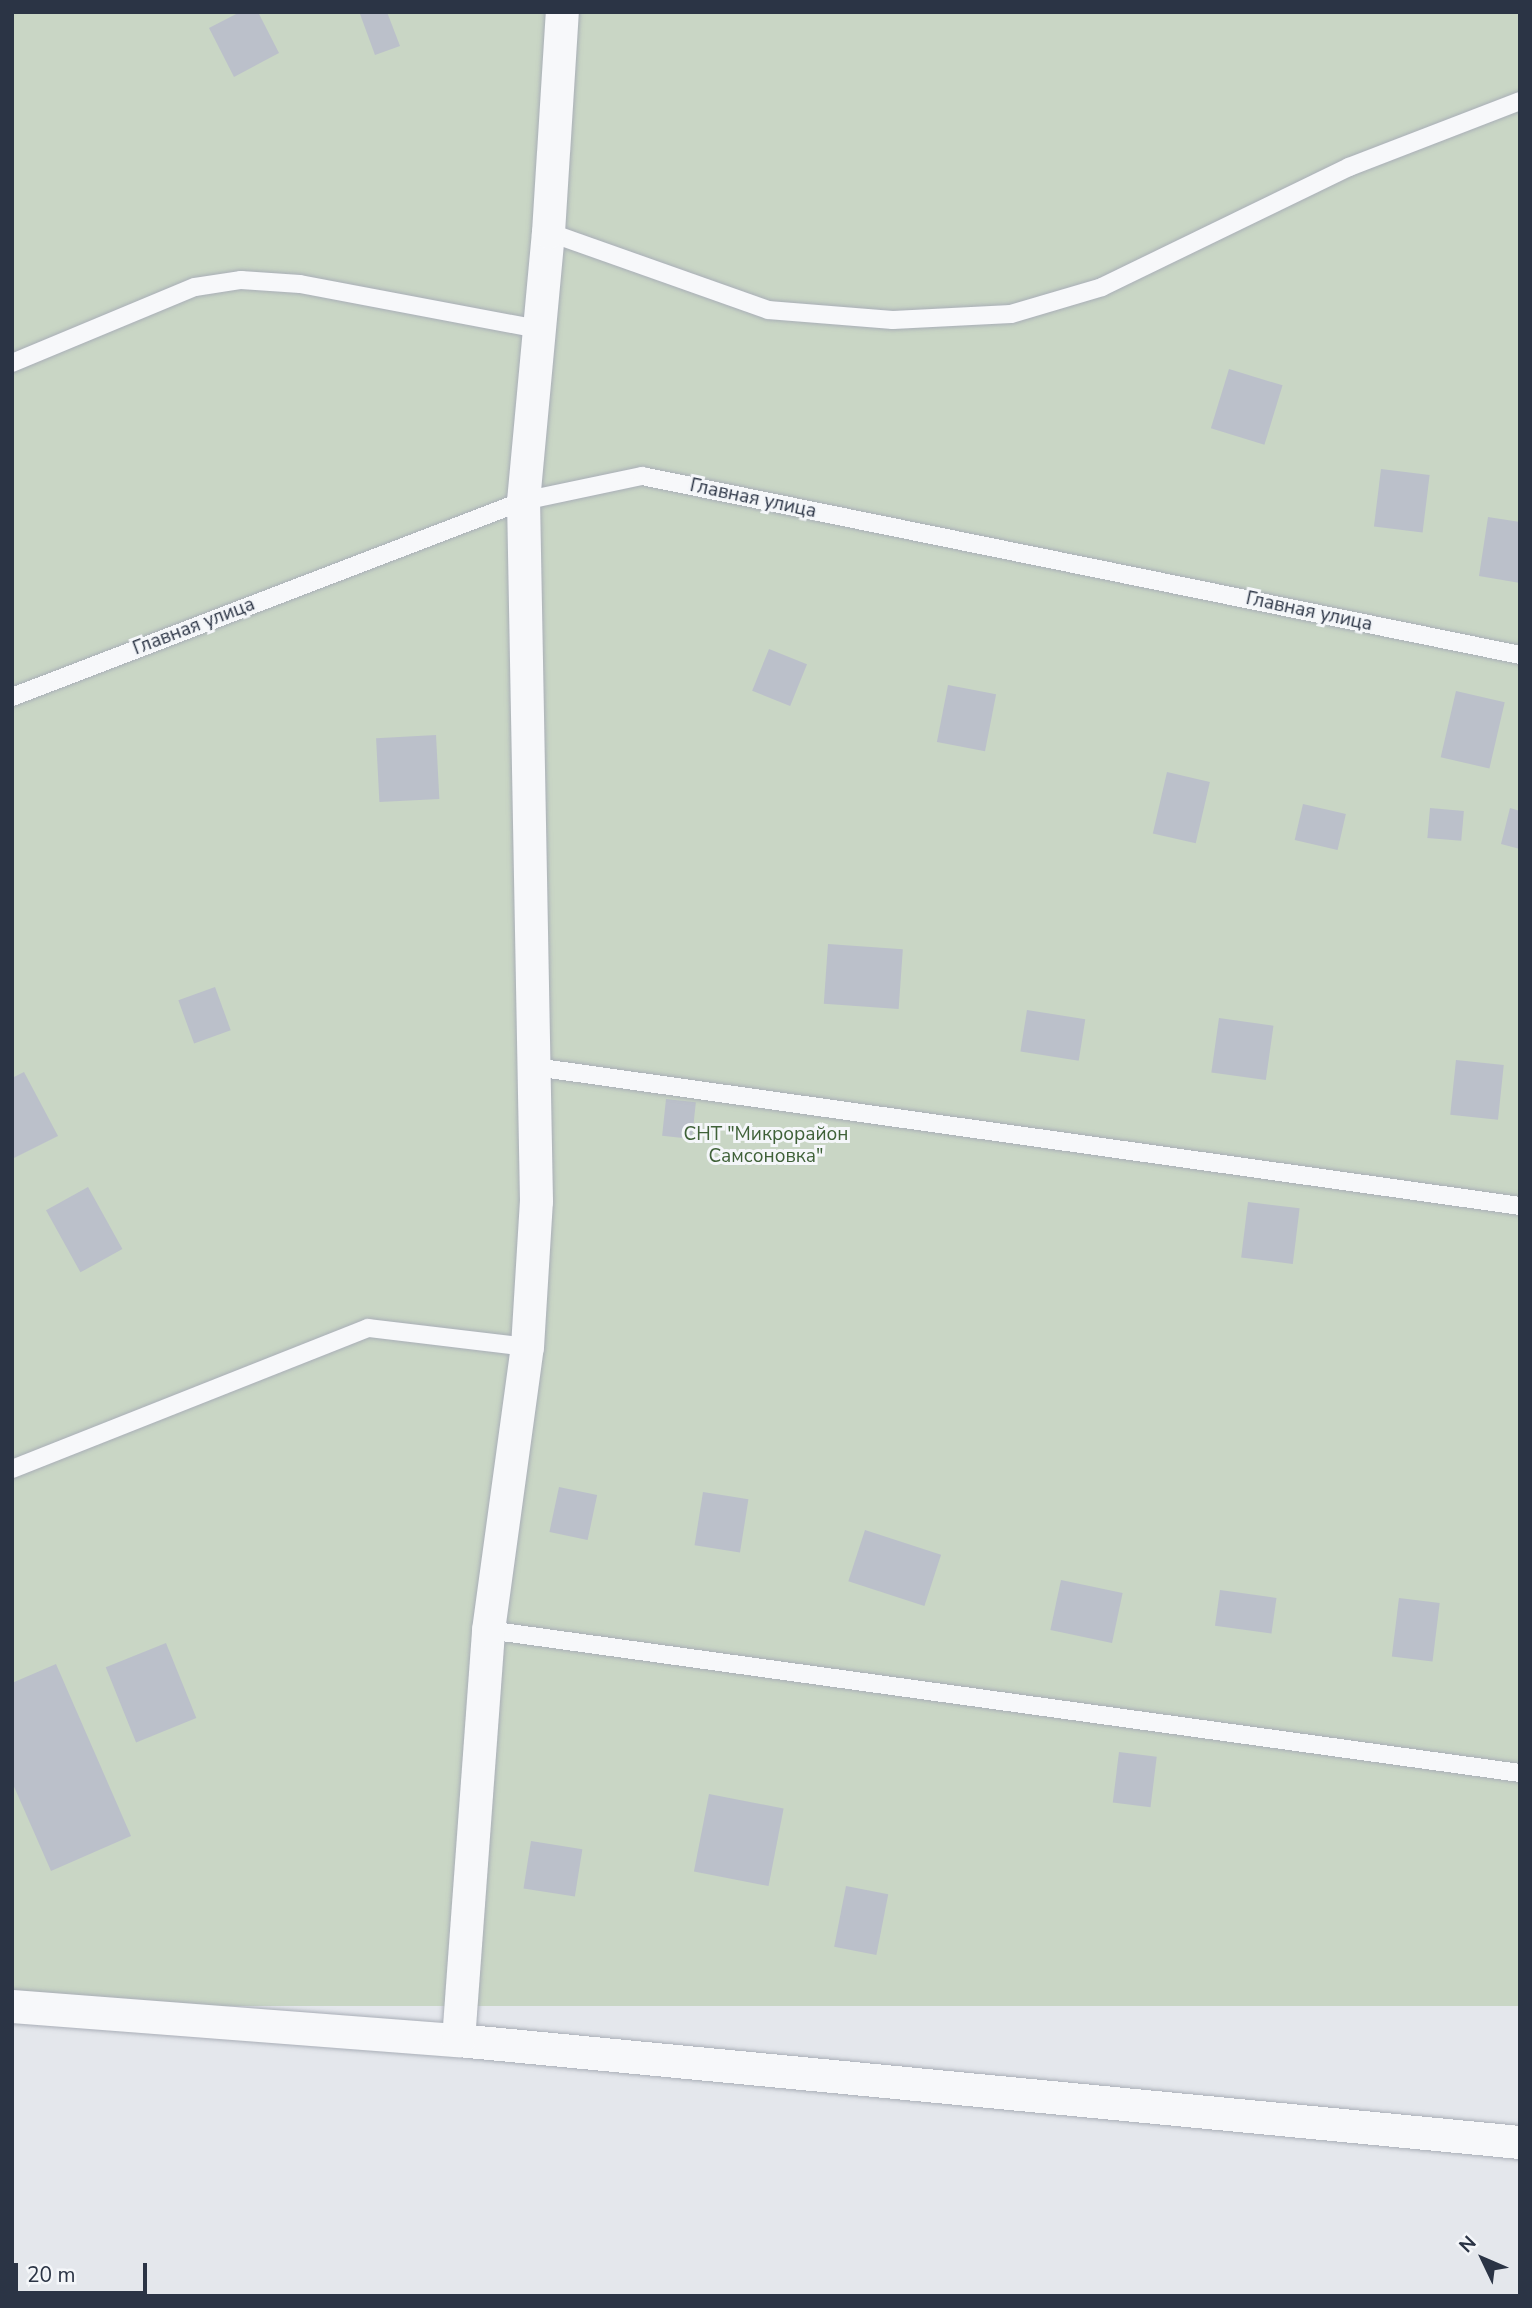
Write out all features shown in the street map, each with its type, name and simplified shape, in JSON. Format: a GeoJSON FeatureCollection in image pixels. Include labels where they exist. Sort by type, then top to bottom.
{"type":"FeatureCollection","features":[{"type":"Feature","properties":{"kind":"street"},"geometry":{"type":"LineString","coordinates":[[458,2039],[488,1630],[527,1347],[536,1200],[523,501],[548,232],[562,12]]}},
{"type":"Feature","properties":{"kind":"street"},"geometry":{"type":"LineString","coordinates":[[12,2006],[458,2039],[1520,2142]]}},
{"type":"Feature","properties":{"kind":"lane"},"geometry":{"type":"LineString","coordinates":[[548,232],[768,310],[893,320],[1011,314],[1102,287],[1349,167],[1520,101]]}},
{"type":"Feature","properties":{"kind":"lane"},"geometry":{"type":"LineString","coordinates":[[12,363],[195,287],[241,280],[300,284],[539,329]]}},
{"type":"Feature","properties":{"kind":"lane","name":"Главная улица"},"geometry":{"type":"LineString","coordinates":[[12,697],[523,501],[642,476],[1520,655]]}},
{"type":"Feature","properties":{"kind":"lane"},"geometry":{"type":"LineString","coordinates":[[535,1067],[1520,1206]]}},
{"type":"Feature","properties":{"kind":"lane"},"geometry":{"type":"LineString","coordinates":[[12,1469],[369,1328],[527,1347]]}},
{"type":"Feature","properties":{"kind":"lane"},"geometry":{"type":"LineString","coordinates":[[488,1630],[1520,1773]]}},
{"type":"Feature","properties":{"kind":"green space","name":"СНТ \"Микрорайон Самсоновка\""},"geometry":{"type":"Polygon","coordinates":[[[12,12],[1520,12],[1520,2006],[12,2006],[12,12]]]}},
{"type":"Feature","properties":{"kind":"building"},"geometry":{"type":"Polygon","coordinates":[[[240,12],[258,12],[279,53],[234,77],[209,28],[240,12]]]}},
{"type":"Feature","properties":{"kind":"building"},"geometry":{"type":"Polygon","coordinates":[[[387,12],[400,46],[375,55],[360,14],[387,12]]]}},
{"type":"Feature","properties":{"kind":"building"},"geometry":{"type":"Polygon","coordinates":[[[1229,369],[1283,385],[1264,445],[1211,428],[1229,369]]]}},
{"type":"Feature","properties":{"kind":"building"},"geometry":{"type":"Polygon","coordinates":[[[1381,469],[1430,475],[1423,533],[1374,527],[1381,469]]]}},
{"type":"Feature","properties":{"kind":"building"},"geometry":{"type":"Polygon","coordinates":[[[1488,517],[1520,522],[1520,583],[1479,576],[1488,517]]]}},
{"type":"Feature","properties":{"kind":"building"},"geometry":{"type":"Polygon","coordinates":[[[769,649],[807,664],[790,706],[752,691],[769,649]]]}},
{"type":"Feature","properties":{"kind":"building"},"geometry":{"type":"Polygon","coordinates":[[[948,685],[996,694],[985,751],[937,742],[948,685]]]}},
{"type":"Feature","properties":{"kind":"building"},"geometry":{"type":"Polygon","coordinates":[[[1456,691],[1505,702],[1489,769],[1441,757],[1456,691]]]}},
{"type":"Feature","properties":{"kind":"building"},"geometry":{"type":"Polygon","coordinates":[[[436,735],[439,799],[379,802],[376,738],[436,735]]]}},
{"type":"Feature","properties":{"kind":"building"},"geometry":{"type":"Polygon","coordinates":[[[1167,772],[1210,782],[1196,843],[1153,833],[1167,772]]]}},
{"type":"Feature","properties":{"kind":"building"},"geometry":{"type":"Polygon","coordinates":[[[1303,804],[1346,814],[1338,850],[1295,840],[1303,804]]]}},
{"type":"Feature","properties":{"kind":"building"},"geometry":{"type":"Polygon","coordinates":[[[1430,808],[1464,811],[1461,841],[1427,838],[1430,808]]]}},
{"type":"Feature","properties":{"kind":"building"},"geometry":{"type":"Polygon","coordinates":[[[1510,808],[1520,811],[1520,849],[1501,844],[1510,808]]]}},
{"type":"Feature","properties":{"kind":"building"},"geometry":{"type":"Polygon","coordinates":[[[828,944],[903,949],[899,1009],[824,1004],[828,944]]]}},
{"type":"Feature","properties":{"kind":"building"},"geometry":{"type":"Polygon","coordinates":[[[215,987],[231,1030],[194,1044],[178,1000],[215,987]]]}},
{"type":"Feature","properties":{"kind":"building"},"geometry":{"type":"Polygon","coordinates":[[[1027,1010],[1085,1019],[1079,1061],[1020,1051],[1027,1010]]]}},
{"type":"Feature","properties":{"kind":"building"},"geometry":{"type":"Polygon","coordinates":[[[1219,1018],[1273,1026],[1266,1080],[1211,1072],[1219,1018]]]}},
{"type":"Feature","properties":{"kind":"building"},"geometry":{"type":"Polygon","coordinates":[[[1456,1060],[1504,1065],[1498,1120],[1450,1115],[1456,1060]]]}},
{"type":"Feature","properties":{"kind":"building"},"geometry":{"type":"Polygon","coordinates":[[[24,1072],[58,1136],[12,1159],[12,1078],[24,1072]]]}},
{"type":"Feature","properties":{"kind":"building"},"geometry":{"type":"Polygon","coordinates":[[[666,1099],[696,1102],[692,1139],[662,1136],[666,1099]]]}},
{"type":"Feature","properties":{"kind":"building"},"geometry":{"type":"Polygon","coordinates":[[[88,1187],[122,1249],[80,1272],[46,1210],[88,1187]]]}},
{"type":"Feature","properties":{"kind":"building"},"geometry":{"type":"Polygon","coordinates":[[[1248,1202],[1300,1208],[1293,1264],[1241,1258],[1248,1202]]]}},
{"type":"Feature","properties":{"kind":"building"},"geometry":{"type":"Polygon","coordinates":[[[559,1487],[597,1495],[588,1540],[549,1532],[559,1487]]]}},
{"type":"Feature","properties":{"kind":"building"},"geometry":{"type":"Polygon","coordinates":[[[703,1492],[748,1499],[740,1553],[695,1545],[703,1492]]]}},
{"type":"Feature","properties":{"kind":"building"},"geometry":{"type":"Polygon","coordinates":[[[865,1530],[941,1555],[924,1606],[848,1581],[865,1530]]]}},
{"type":"Feature","properties":{"kind":"building"},"geometry":{"type":"Polygon","coordinates":[[[1061,1580],[1123,1593],[1112,1643],[1050,1630],[1061,1580]]]}},
{"type":"Feature","properties":{"kind":"building"},"geometry":{"type":"Polygon","coordinates":[[[1220,1590],[1276,1598],[1271,1634],[1215,1626],[1220,1590]]]}},
{"type":"Feature","properties":{"kind":"building"},"geometry":{"type":"Polygon","coordinates":[[[1399,1598],[1440,1603],[1433,1662],[1392,1657],[1399,1598]]]}},
{"type":"Feature","properties":{"kind":"building"},"geometry":{"type":"Polygon","coordinates":[[[166,1643],[196,1718],[136,1742],[106,1667],[166,1643]]]}},
{"type":"Feature","properties":{"kind":"building"},"geometry":{"type":"Polygon","coordinates":[[[56,1664],[131,1836],[51,1871],[12,1782],[12,1683],[56,1664]]]}},
{"type":"Feature","properties":{"kind":"building"},"geometry":{"type":"Polygon","coordinates":[[[1119,1752],[1157,1757],[1151,1807],[1113,1803],[1119,1752]]]}},
{"type":"Feature","properties":{"kind":"building"},"geometry":{"type":"Polygon","coordinates":[[[709,1794],[784,1809],[769,1886],[694,1872],[709,1794]]]}},
{"type":"Feature","properties":{"kind":"building"},"geometry":{"type":"Polygon","coordinates":[[[531,1841],[582,1849],[575,1897],[523,1888],[531,1841]]]}},
{"type":"Feature","properties":{"kind":"building"},"geometry":{"type":"Polygon","coordinates":[[[846,1886],[888,1894],[876,1955],[834,1947],[846,1886]]]}}]}
